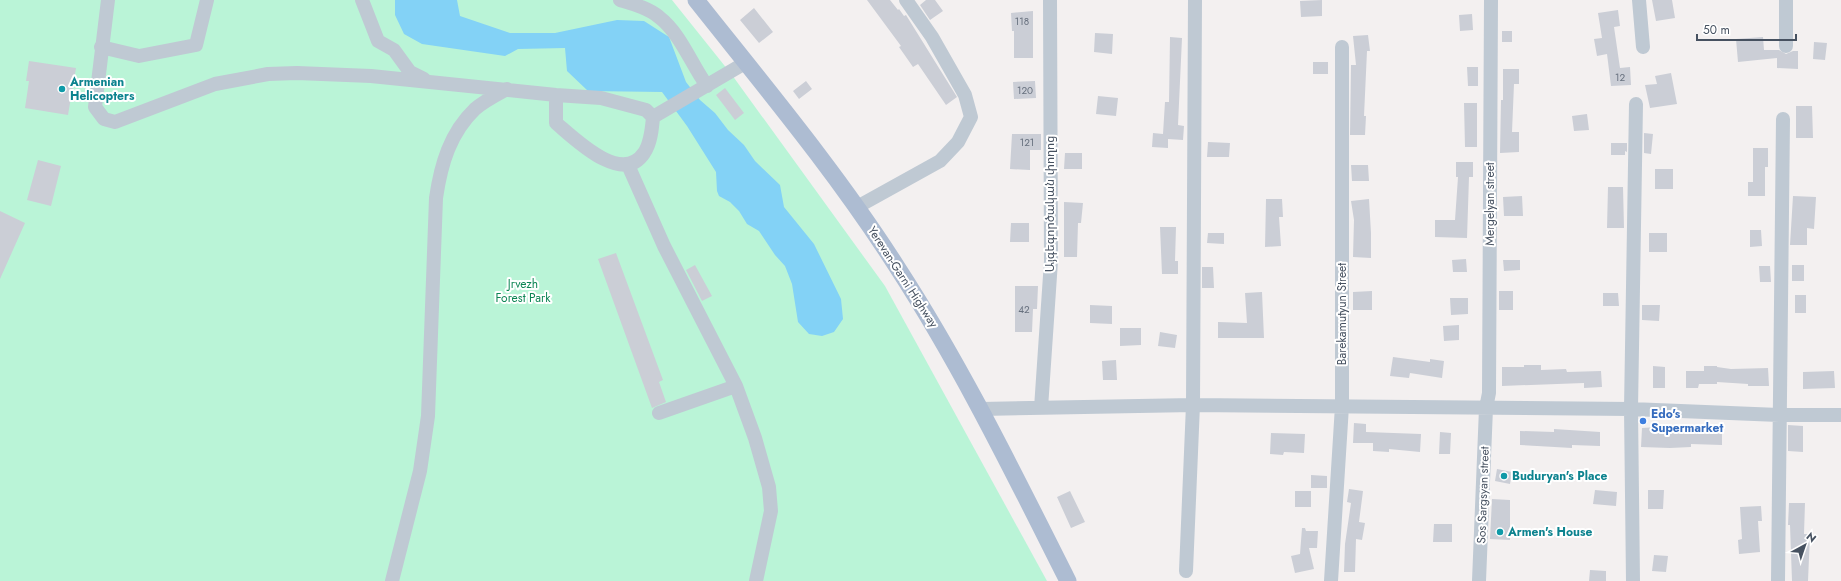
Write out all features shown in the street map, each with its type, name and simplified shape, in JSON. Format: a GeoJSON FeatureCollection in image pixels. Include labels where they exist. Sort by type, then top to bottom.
{"type":"FeatureCollection","features":[{"type":"Feature","properties":{"kind":"main road","name":"Yerevan-Garni Highway"},"geometry":{"type":"LineString","coordinates":[[696,0],[857,207],[897,267],[946,345],[981,409],[1068,581]]}},
{"type":"Feature","properties":{"kind":"street"},"geometry":{"type":"LineString","coordinates":[[108,0],[101,47],[95,107],[104,119],[115,122],[215,84],[268,74],[297,73],[371,76],[556,95],[601,98],[657,114]]}},
{"type":"Feature","properties":{"kind":"street"},"geometry":{"type":"LineString","coordinates":[[101,47],[139,56],[196,45],[207,0]]}},
{"type":"Feature","properties":{"kind":"street"},"geometry":{"type":"LineString","coordinates":[[362,0],[378,41],[394,50],[410,72],[432,83]]}},
{"type":"Feature","properties":{"kind":"street"},"geometry":{"type":"LineString","coordinates":[[620,0],[639,6],[660,17],[677,37],[704,88]]}},
{"type":"Feature","properties":{"kind":"street"},"geometry":{"type":"LineString","coordinates":[[857,207],[940,161],[958,142],[971,117],[966,95],[932,37],[906,0]]}},
{"type":"Feature","properties":{"kind":"street","name":"Այգեգործական փողոց"},"geometry":{"type":"LineString","coordinates":[[1040,408],[1051,261],[1050,0]]}},
{"type":"Feature","properties":{"kind":"street"},"geometry":{"type":"LineString","coordinates":[[1186,571],[1193,405],[1195,0]]}},
{"type":"Feature","properties":{"kind":"street","name":"Mergelyan street"},"geometry":{"type":"LineString","coordinates":[[1486,408],[1489,394],[1491,0]]}},
{"type":"Feature","properties":{"kind":"street"},"geometry":{"type":"LineString","coordinates":[[1640,0],[1643,47]]}},
{"type":"Feature","properties":{"kind":"street"},"geometry":{"type":"LineString","coordinates":[[1786,0],[1786,46]]}},
{"type":"Feature","properties":{"kind":"street","name":"Barekamutyun Street"},"geometry":{"type":"LineString","coordinates":[[1331,581],[1342,406],[1342,47]]}},
{"type":"Feature","properties":{"kind":"street"},"geometry":{"type":"LineString","coordinates":[[556,95],[556,122],[585,149],[608,161],[628,165],[636,162],[645,152],[657,114],[704,88],[745,62]]}},
{"type":"Feature","properties":{"kind":"street"},"geometry":{"type":"LineString","coordinates":[[392,581],[420,471],[428,416],[436,198],[444,156],[453,136],[476,109],[507,89]]}},
{"type":"Feature","properties":{"kind":"street"},"geometry":{"type":"LineString","coordinates":[[1633,581],[1631,409],[1636,104]]}},
{"type":"Feature","properties":{"kind":"street"},"geometry":{"type":"LineString","coordinates":[[1778,581],[1783,119]]}},
{"type":"Feature","properties":{"kind":"street"},"geometry":{"type":"LineString","coordinates":[[628,165],[664,246],[736,386],[755,438],[769,487],[771,511],[756,581]]}},
{"type":"Feature","properties":{"kind":"street"},"geometry":{"type":"LineString","coordinates":[[659,413],[736,386]]}},
{"type":"Feature","properties":{"kind":"street"},"geometry":{"type":"LineString","coordinates":[[981,409],[1193,405],[1342,406],[1631,409],[1779,415],[1841,415]]}},
{"type":"Feature","properties":{"kind":"street","name":"Sos Sargsyan street"},"geometry":{"type":"LineString","coordinates":[[1480,581],[1486,408]]}},
{"type":"Feature","properties":{"kind":"green space","name":"Jrvezh Forest Park"},"geometry":{"type":"Polygon","coordinates":[[[0,0],[672,0],[732,75],[885,286],[1047,581],[0,581],[0,0]]]}},
{"type":"Feature","properties":{"kind":"water"},"geometry":{"type":"Polygon","coordinates":[[[395,0],[457,0],[460,16],[510,33],[555,33],[617,20],[644,21],[669,37],[686,82],[700,100],[715,113],[728,130],[744,145],[755,161],[780,185],[784,207],[814,244],[841,299],[843,319],[834,332],[822,336],[809,334],[798,322],[792,284],[785,266],[775,255],[759,231],[747,224],[739,211],[730,202],[719,196],[717,191],[716,172],[687,126],[662,92],[588,91],[567,71],[565,48],[518,49],[505,56],[422,44],[404,34],[395,15],[395,0]]]}},
{"type":"Feature","properties":{"kind":"building"},"geometry":{"type":"Polygon","coordinates":[[[867,0],[890,0],[904,16],[906,15],[957,97],[946,105],[918,64],[913,67],[899,47],[901,46],[867,0]]]}},
{"type":"Feature","properties":{"kind":"building"},"geometry":{"type":"Polygon","coordinates":[[[926,0],[935,0],[943,11],[930,20],[920,5],[926,0]]]}},
{"type":"Feature","properties":{"kind":"building"},"geometry":{"type":"Polygon","coordinates":[[[1322,0],[1322,16],[1301,17],[1300,1],[1322,0]]]}},
{"type":"Feature","properties":{"kind":"building"},"geometry":{"type":"Polygon","coordinates":[[[1652,0],[1672,0],[1675,18],[1656,21],[1652,0]]]}},
{"type":"Feature","properties":{"kind":"building"},"geometry":{"type":"Polygon","coordinates":[[[754,8],[773,32],[759,43],[740,20],[754,8]]]}},
{"type":"Feature","properties":{"kind":"building"},"geometry":{"type":"Polygon","coordinates":[[[1618,10],[1620,26],[1614,27],[1620,68],[1630,67],[1631,85],[1611,86],[1607,54],[1597,56],[1594,39],[1602,38],[1598,13],[1618,10]]]}},
{"type":"Feature","properties":{"kind":"building"},"geometry":{"type":"Polygon","coordinates":[[[1033,11],[1033,58],[1014,58],[1014,31],[1012,31],[1011,13],[1033,11]]]}},
{"type":"Feature","properties":{"kind":"building"},"geometry":{"type":"Polygon","coordinates":[[[1472,14],[1473,30],[1460,31],[1459,15],[1472,14]]]}},
{"type":"Feature","properties":{"kind":"building"},"geometry":{"type":"Polygon","coordinates":[[[1502,31],[1512,31],[1512,42],[1502,42],[1502,31]]]}},
{"type":"Feature","properties":{"kind":"building"},"geometry":{"type":"Polygon","coordinates":[[[1095,33],[1113,34],[1112,54],[1094,52],[1095,33]]]}},
{"type":"Feature","properties":{"kind":"building"},"geometry":{"type":"Polygon","coordinates":[[[1368,35],[1370,51],[1367,51],[1364,116],[1366,116],[1365,135],[1350,135],[1351,65],[1356,65],[1353,36],[1368,35]]]}},
{"type":"Feature","properties":{"kind":"building"},"geometry":{"type":"Polygon","coordinates":[[[1170,37],[1182,38],[1178,125],[1184,126],[1183,140],[1168,139],[1168,148],[1152,147],[1153,133],[1163,134],[1165,102],[1169,102],[1170,37]]]}},
{"type":"Feature","properties":{"kind":"building"},"geometry":{"type":"Polygon","coordinates":[[[1763,37],[1764,50],[1779,50],[1786,54],[1793,51],[1798,51],[1798,69],[1777,68],[1777,58],[1738,62],[1736,39],[1763,37]]]}},
{"type":"Feature","properties":{"kind":"building"},"geometry":{"type":"Polygon","coordinates":[[[1814,42],[1827,43],[1825,60],[1813,59],[1814,42]]]}},
{"type":"Feature","properties":{"kind":"building","name":"Armenian Helicopters"},"geometry":{"type":"Polygon","coordinates":[[[29,61],[76,68],[68,115],[25,108],[29,81],[26,81],[29,61]]]}},
{"type":"Feature","properties":{"kind":"building"},"geometry":{"type":"Polygon","coordinates":[[[1313,62],[1328,62],[1328,74],[1313,74],[1313,62]]]}},
{"type":"Feature","properties":{"kind":"building"},"geometry":{"type":"Polygon","coordinates":[[[1467,67],[1478,67],[1478,86],[1468,86],[1467,67]]]}},
{"type":"Feature","properties":{"kind":"building"},"geometry":{"type":"Polygon","coordinates":[[[1503,69],[1519,69],[1519,84],[1514,84],[1512,132],[1519,132],[1519,152],[1500,153],[1503,69]]]}},
{"type":"Feature","properties":{"kind":"building"},"geometry":{"type":"Polygon","coordinates":[[[1671,73],[1677,104],[1650,108],[1645,85],[1657,84],[1655,76],[1671,73]]]}},
{"type":"Feature","properties":{"kind":"building"},"geometry":{"type":"Polygon","coordinates":[[[806,81],[812,89],[799,99],[793,91],[806,81]]]}},
{"type":"Feature","properties":{"kind":"building"},"geometry":{"type":"Polygon","coordinates":[[[1035,81],[1036,98],[1014,99],[1013,82],[1035,81]]]}},
{"type":"Feature","properties":{"kind":"building"},"geometry":{"type":"Polygon","coordinates":[[[725,88],[744,113],[735,120],[716,95],[725,88]]]}},
{"type":"Feature","properties":{"kind":"building"},"geometry":{"type":"Polygon","coordinates":[[[1098,96],[1118,98],[1116,116],[1096,114],[1098,96]]]}},
{"type":"Feature","properties":{"kind":"building"},"geometry":{"type":"Polygon","coordinates":[[[1464,103],[1477,103],[1477,147],[1465,147],[1464,103]]]}},
{"type":"Feature","properties":{"kind":"building"},"geometry":{"type":"Polygon","coordinates":[[[1796,106],[1812,106],[1813,138],[1796,138],[1796,106]]]}},
{"type":"Feature","properties":{"kind":"building"},"geometry":{"type":"Polygon","coordinates":[[[1587,114],[1589,130],[1574,131],[1572,116],[1587,114]]]}},
{"type":"Feature","properties":{"kind":"building"},"geometry":{"type":"Polygon","coordinates":[[[1644,133],[1653,134],[1651,154],[1644,153],[1644,133]]]}},
{"type":"Feature","properties":{"kind":"building"},"geometry":{"type":"Polygon","coordinates":[[[1012,134],[1041,134],[1041,150],[1030,150],[1030,170],[1010,169],[1012,134]]]}},
{"type":"Feature","properties":{"kind":"building"},"geometry":{"type":"Polygon","coordinates":[[[1208,142],[1230,143],[1229,157],[1207,157],[1208,142]]]}},
{"type":"Feature","properties":{"kind":"building"},"geometry":{"type":"Polygon","coordinates":[[[1611,143],[1627,143],[1627,152],[1625,151],[1625,155],[1611,155],[1611,143]]]}},
{"type":"Feature","properties":{"kind":"building"},"geometry":{"type":"Polygon","coordinates":[[[1753,148],[1768,148],[1768,167],[1765,167],[1765,196],[1748,196],[1748,182],[1753,182],[1753,148]]]}},
{"type":"Feature","properties":{"kind":"building"},"geometry":{"type":"Polygon","coordinates":[[[1065,153],[1082,153],[1082,169],[1064,169],[1065,153]]]}},
{"type":"Feature","properties":{"kind":"building"},"geometry":{"type":"Polygon","coordinates":[[[38,160],[61,166],[51,206],[27,200],[38,160]]]}},
{"type":"Feature","properties":{"kind":"building"},"geometry":{"type":"Polygon","coordinates":[[[1456,162],[1473,162],[1473,177],[1469,177],[1467,238],[1435,237],[1435,220],[1455,220],[1458,177],[1456,177],[1456,162]]]}},
{"type":"Feature","properties":{"kind":"building"},"geometry":{"type":"Polygon","coordinates":[[[1351,165],[1368,165],[1369,181],[1352,181],[1351,165]]]}},
{"type":"Feature","properties":{"kind":"building"},"geometry":{"type":"Polygon","coordinates":[[[1655,169],[1673,169],[1673,189],[1655,189],[1655,169]]]}},
{"type":"Feature","properties":{"kind":"building"},"geometry":{"type":"Polygon","coordinates":[[[1608,187],[1623,187],[1624,228],[1607,228],[1608,187]]]}},
{"type":"Feature","properties":{"kind":"building"},"geometry":{"type":"Polygon","coordinates":[[[1522,196],[1523,216],[1504,216],[1503,197],[1522,196]]]}},
{"type":"Feature","properties":{"kind":"building"},"geometry":{"type":"Polygon","coordinates":[[[1793,196],[1816,197],[1814,229],[1807,228],[1807,245],[1790,245],[1793,196]]]}},
{"type":"Feature","properties":{"kind":"building"},"geometry":{"type":"Polygon","coordinates":[[[1266,199],[1282,199],[1283,217],[1279,217],[1281,246],[1265,247],[1266,199]]]}},
{"type":"Feature","properties":{"kind":"building"},"geometry":{"type":"Polygon","coordinates":[[[1369,199],[1371,258],[1353,257],[1354,220],[1351,201],[1369,199]]]}},
{"type":"Feature","properties":{"kind":"building"},"geometry":{"type":"Polygon","coordinates":[[[1064,202],[1083,203],[1081,223],[1078,223],[1077,257],[1064,257],[1064,202]]]}},
{"type":"Feature","properties":{"kind":"building"},"geometry":{"type":"Polygon","coordinates":[[[0,211],[25,223],[0,279],[0,211]]]}},
{"type":"Feature","properties":{"kind":"building"},"geometry":{"type":"Polygon","coordinates":[[[1011,223],[1029,223],[1029,242],[1010,242],[1011,223]]]}},
{"type":"Feature","properties":{"kind":"building"},"geometry":{"type":"Polygon","coordinates":[[[1160,227],[1176,227],[1175,261],[1178,261],[1178,274],[1162,274],[1160,227]]]}},
{"type":"Feature","properties":{"kind":"building"},"geometry":{"type":"Polygon","coordinates":[[[1750,230],[1761,230],[1762,246],[1750,247],[1750,230]]]}},
{"type":"Feature","properties":{"kind":"building"},"geometry":{"type":"Polygon","coordinates":[[[1208,233],[1224,233],[1224,244],[1207,243],[1208,233]]]}},
{"type":"Feature","properties":{"kind":"building"},"geometry":{"type":"Polygon","coordinates":[[[1649,233],[1667,233],[1667,252],[1649,252],[1649,233]]]}},
{"type":"Feature","properties":{"kind":"building"},"geometry":{"type":"Polygon","coordinates":[[[616,253],[663,380],[659,382],[666,402],[652,408],[598,259],[616,253]]]}},
{"type":"Feature","properties":{"kind":"building"},"geometry":{"type":"Polygon","coordinates":[[[1466,259],[1467,272],[1453,272],[1452,260],[1466,259]]]}},
{"type":"Feature","properties":{"kind":"building"},"geometry":{"type":"Polygon","coordinates":[[[1503,260],[1520,260],[1520,270],[1504,271],[1503,260]]]}},
{"type":"Feature","properties":{"kind":"building"},"geometry":{"type":"Polygon","coordinates":[[[695,265],[712,296],[702,301],[686,270],[695,265]]]}},
{"type":"Feature","properties":{"kind":"building"},"geometry":{"type":"Polygon","coordinates":[[[1792,265],[1804,265],[1804,281],[1792,281],[1792,265]]]}},
{"type":"Feature","properties":{"kind":"building"},"geometry":{"type":"Polygon","coordinates":[[[1759,266],[1770,266],[1771,282],[1760,282],[1759,266]]]}},
{"type":"Feature","properties":{"kind":"building"},"geometry":{"type":"Polygon","coordinates":[[[1202,267],[1213,267],[1214,288],[1202,288],[1202,267]]]}},
{"type":"Feature","properties":{"kind":"building"},"geometry":{"type":"Polygon","coordinates":[[[1015,286],[1038,286],[1037,309],[1033,309],[1032,332],[1015,332],[1015,286]]]}},
{"type":"Feature","properties":{"kind":"building"},"geometry":{"type":"Polygon","coordinates":[[[1372,291],[1372,310],[1353,310],[1353,292],[1372,291]]]}},
{"type":"Feature","properties":{"kind":"building"},"geometry":{"type":"Polygon","coordinates":[[[1499,291],[1513,291],[1513,310],[1499,310],[1499,291]]]}},
{"type":"Feature","properties":{"kind":"building"},"geometry":{"type":"Polygon","coordinates":[[[1262,292],[1264,338],[1218,338],[1218,322],[1247,323],[1245,293],[1262,292]]]}},
{"type":"Feature","properties":{"kind":"building"},"geometry":{"type":"Polygon","coordinates":[[[1603,293],[1618,293],[1619,306],[1603,306],[1603,293]]]}},
{"type":"Feature","properties":{"kind":"building"},"geometry":{"type":"Polygon","coordinates":[[[1795,295],[1806,295],[1806,313],[1795,313],[1795,295]]]}},
{"type":"Feature","properties":{"kind":"building"},"geometry":{"type":"Polygon","coordinates":[[[1450,298],[1468,298],[1468,314],[1451,315],[1450,298]]]}},
{"type":"Feature","properties":{"kind":"building"},"geometry":{"type":"Polygon","coordinates":[[[1090,305],[1112,306],[1112,324],[1090,323],[1090,305]]]}},
{"type":"Feature","properties":{"kind":"building"},"geometry":{"type":"Polygon","coordinates":[[[1642,305],[1660,305],[1659,321],[1642,320],[1642,305]]]}},
{"type":"Feature","properties":{"kind":"building"},"geometry":{"type":"Polygon","coordinates":[[[1459,325],[1459,340],[1444,341],[1443,326],[1459,325]]]}},
{"type":"Feature","properties":{"kind":"building"},"geometry":{"type":"Polygon","coordinates":[[[1120,328],[1141,328],[1141,345],[1120,346],[1120,328]]]}},
{"type":"Feature","properties":{"kind":"building"},"geometry":{"type":"Polygon","coordinates":[[[1160,332],[1177,335],[1175,348],[1158,346],[1160,332]]]}},
{"type":"Feature","properties":{"kind":"building"},"geometry":{"type":"Polygon","coordinates":[[[1393,357],[1430,362],[1430,359],[1444,361],[1442,378],[1410,373],[1409,378],[1390,376],[1393,357]]]}},
{"type":"Feature","properties":{"kind":"building"},"geometry":{"type":"Polygon","coordinates":[[[1116,360],[1117,380],[1103,380],[1102,361],[1116,360]]]}},
{"type":"Feature","properties":{"kind":"building"},"geometry":{"type":"Polygon","coordinates":[[[1524,365],[1541,365],[1541,370],[1566,369],[1567,372],[1601,371],[1602,387],[1584,388],[1584,383],[1502,386],[1502,367],[1524,367],[1524,365]]]}},
{"type":"Feature","properties":{"kind":"building"},"geometry":{"type":"Polygon","coordinates":[[[1653,366],[1665,367],[1665,388],[1653,388],[1653,366]]]}},
{"type":"Feature","properties":{"kind":"building"},"geometry":{"type":"Polygon","coordinates":[[[1704,366],[1717,366],[1731,369],[1768,368],[1769,386],[1748,386],[1748,384],[1717,382],[1717,384],[1699,384],[1698,388],[1686,388],[1686,371],[1704,371],[1704,366]]]}},
{"type":"Feature","properties":{"kind":"building"},"geometry":{"type":"Polygon","coordinates":[[[1834,371],[1835,388],[1803,389],[1803,372],[1834,371]]]}},
{"type":"Feature","properties":{"kind":"building"},"geometry":{"type":"Polygon","coordinates":[[[1354,423],[1366,424],[1366,432],[1421,434],[1420,452],[1389,449],[1389,452],[1373,451],[1373,443],[1353,443],[1354,423]]]}},
{"type":"Feature","properties":{"kind":"building"},"geometry":{"type":"Polygon","coordinates":[[[1689,425],[1690,427],[1722,428],[1722,445],[1691,444],[1691,447],[1641,447],[1642,428],[1689,425]]]}},
{"type":"Feature","properties":{"kind":"building"},"geometry":{"type":"Polygon","coordinates":[[[1788,425],[1803,426],[1803,452],[1788,451],[1788,425]]]}},
{"type":"Feature","properties":{"kind":"building"},"geometry":{"type":"Polygon","coordinates":[[[1554,429],[1600,432],[1600,446],[1572,445],[1572,448],[1520,445],[1520,431],[1554,432],[1554,429]]]}},
{"type":"Feature","properties":{"kind":"building"},"geometry":{"type":"Polygon","coordinates":[[[1440,432],[1451,433],[1450,454],[1439,454],[1440,432]]]}},
{"type":"Feature","properties":{"kind":"building"},"geometry":{"type":"Polygon","coordinates":[[[1271,433],[1305,434],[1304,453],[1284,452],[1283,455],[1270,454],[1271,433]]]}},
{"type":"Feature","properties":{"kind":"building","name":"Buduryan's Place"},"geometry":{"type":"Polygon","coordinates":[[[1497,469],[1512,472],[1510,484],[1495,481],[1497,469]]]}},
{"type":"Feature","properties":{"kind":"building"},"geometry":{"type":"Polygon","coordinates":[[[1311,475],[1327,476],[1327,488],[1311,488],[1311,475]]]}},
{"type":"Feature","properties":{"kind":"building"},"geometry":{"type":"Polygon","coordinates":[[[1349,489],[1363,491],[1359,522],[1365,523],[1362,540],[1356,539],[1355,572],[1344,572],[1345,544],[1351,503],[1347,502],[1349,489]]]}},
{"type":"Feature","properties":{"kind":"building"},"geometry":{"type":"Polygon","coordinates":[[[1595,490],[1617,492],[1616,506],[1593,504],[1595,490]]]}},
{"type":"Feature","properties":{"kind":"building"},"geometry":{"type":"Polygon","coordinates":[[[1648,490],[1664,490],[1663,509],[1648,509],[1648,490]]]}},
{"type":"Feature","properties":{"kind":"building"},"geometry":{"type":"Polygon","coordinates":[[[1070,491],[1085,522],[1071,528],[1057,497],[1070,491]]]}},
{"type":"Feature","properties":{"kind":"building"},"geometry":{"type":"Polygon","coordinates":[[[1295,491],[1311,491],[1311,507],[1295,507],[1295,491]]]}},
{"type":"Feature","properties":{"kind":"building"},"geometry":{"type":"Polygon","coordinates":[[[1492,499],[1510,500],[1510,540],[1490,539],[1492,499]]]}},
{"type":"Feature","properties":{"kind":"building"},"geometry":{"type":"Polygon","coordinates":[[[1789,503],[1805,503],[1804,534],[1810,534],[1808,581],[1792,581],[1790,525],[1788,525],[1789,503]]]}},
{"type":"Feature","properties":{"kind":"building"},"geometry":{"type":"Polygon","coordinates":[[[1761,506],[1762,521],[1758,521],[1760,552],[1739,554],[1738,540],[1742,539],[1740,507],[1761,506]]]}},
{"type":"Feature","properties":{"kind":"building"},"geometry":{"type":"Polygon","coordinates":[[[1434,524],[1452,524],[1452,542],[1433,542],[1434,524]]]}},
{"type":"Feature","properties":{"kind":"building"},"geometry":{"type":"Polygon","coordinates":[[[1302,528],[1305,528],[1306,531],[1318,531],[1317,548],[1309,548],[1314,569],[1295,573],[1291,556],[1300,554],[1302,528]]]}},
{"type":"Feature","properties":{"kind":"building"},"geometry":{"type":"Polygon","coordinates":[[[1654,555],[1668,556],[1666,572],[1652,571],[1654,555]]]}},
{"type":"Feature","properties":{"kind":"building"},"geometry":{"type":"Polygon","coordinates":[[[1590,570],[1606,571],[1606,581],[1589,581],[1590,570]]]}},
{"type":"Feature","properties":{"kind":"place","name":"Armenian Helicopters"},"geometry":{"type":"Point","coordinates":[62,89]}},
{"type":"Feature","properties":{"kind":"place","name":"Edo's Supermarket"},"geometry":{"type":"Point","coordinates":[1643,421]}},
{"type":"Feature","properties":{"kind":"place","name":"Buduryan's Place"},"geometry":{"type":"Point","coordinates":[1504,476]}},
{"type":"Feature","properties":{"kind":"place","name":"Armen's House"},"geometry":{"type":"Point","coordinates":[1500,532]}}]}
